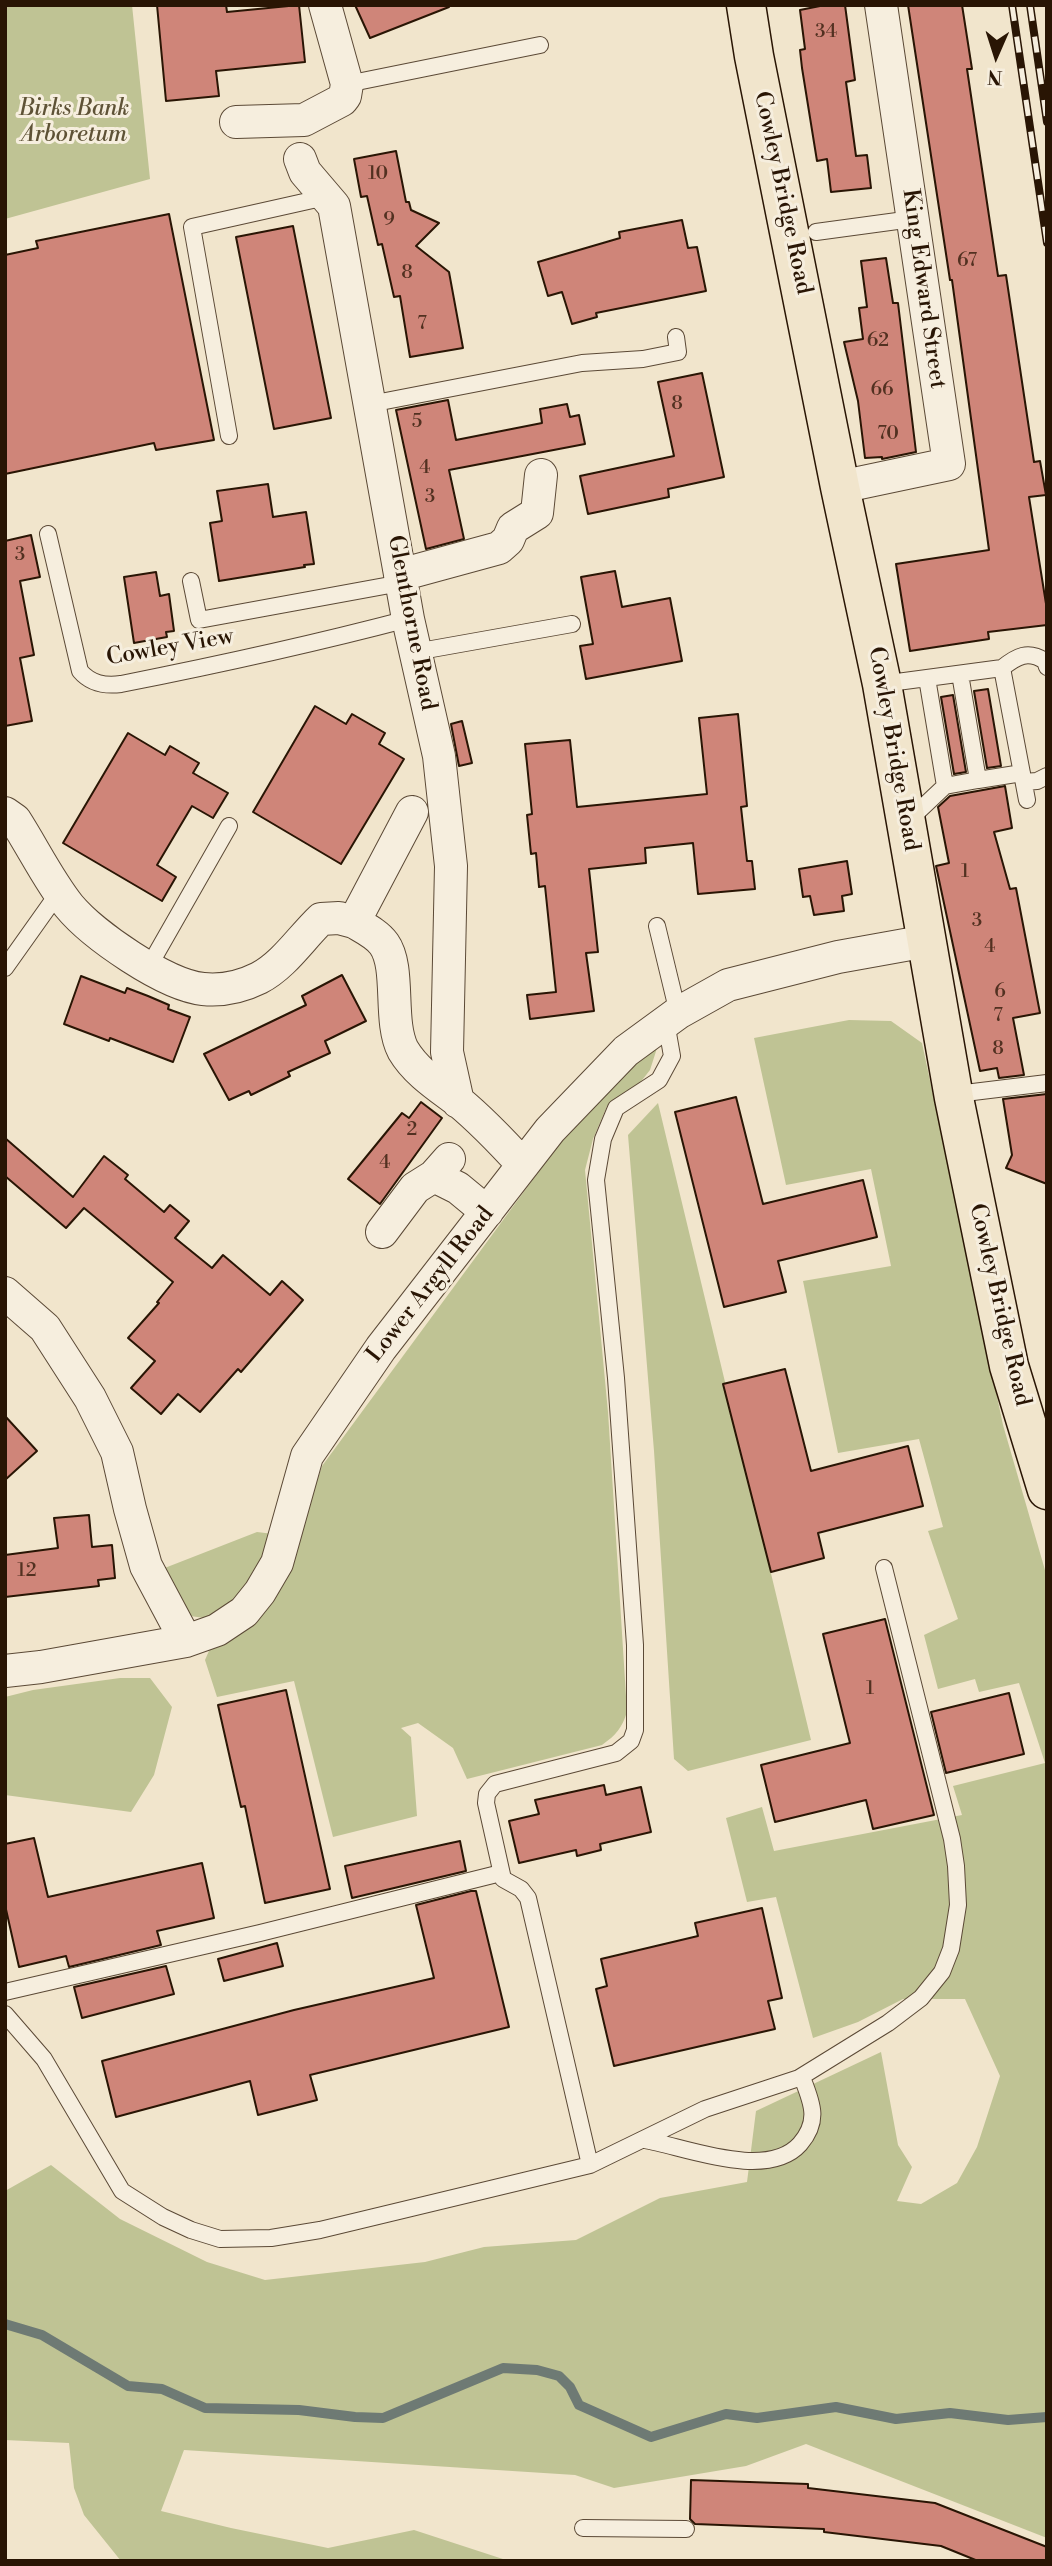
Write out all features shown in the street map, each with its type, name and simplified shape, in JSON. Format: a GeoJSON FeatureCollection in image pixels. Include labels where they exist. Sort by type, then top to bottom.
{"type":"FeatureCollection","features":[{"type":"Feature","properties":{"kind":"highway","name":"Cowley Bridge Road"},"geometry":{"type":"LineString","coordinates":[[746,5],[840,487],[882,684],[954,1098],[1009,1366],[1047,1490]]}},
{"type":"Feature","properties":{"kind":"street"},"geometry":{"type":"LineString","coordinates":[[236,122],[301,138],[342,100],[347,84],[326,5]]}},
{"type":"Feature","properties":{"kind":"street","name":"King Edward Street"},"geometry":{"type":"LineString","coordinates":[[840,487],[949,464],[881,5]]}},
{"type":"Feature","properties":{"kind":"street","name":"Glenthorne Road"},"geometry":{"type":"LineString","coordinates":[[301,138],[305,172],[334,206],[408,618],[439,756],[451,866],[447,1052],[458,1102]]}},
{"type":"Feature","properties":{"kind":"street"},"geometry":{"type":"LineString","coordinates":[[401,579],[499,548],[508,540],[513,527],[537,513],[541,475]]}},
{"type":"Feature","properties":{"kind":"street"},"geometry":{"type":"LineString","coordinates":[[354,922],[412,812]]}},
{"type":"Feature","properties":{"kind":"street"},"geometry":{"type":"LineString","coordinates":[[5,813],[15,820],[59,892],[80,918],[148,968],[199,989],[221,990],[242,986],[262,976],[285,957],[321,919],[339,918],[354,922],[372,932],[385,945],[390,962],[396,1023],[403,1049],[430,1082],[458,1102],[504,1144],[523,1166]]}},
{"type":"Feature","properties":{"kind":"street","name":"Lower Argyll Road"},"geometry":{"type":"LineString","coordinates":[[5,1671],[186,1641],[217,1630],[244,1612],[277,1563],[307,1456],[381,1348],[550,1130],[626,1051],[672,1018],[728,985],[838,957],[927,942]]}},
{"type":"Feature","properties":{"kind":"street"},"geometry":{"type":"LineString","coordinates":[[382,1232],[415,1188],[442,1168],[458,1188],[487,1212]]}},
{"type":"Feature","properties":{"kind":"street"},"geometry":{"type":"LineString","coordinates":[[5,1293],[45,1328],[90,1398],[117,1452],[145,1566],[186,1641]]}},
{"type":"Feature","properties":{"kind":"lane"},"geometry":{"type":"LineString","coordinates":[[347,84],[540,45]]}},
{"type":"Feature","properties":{"kind":"lane"},"geometry":{"type":"LineString","coordinates":[[229,436],[192,227],[326,197]]}},
{"type":"Feature","properties":{"kind":"lane"},"geometry":{"type":"LineString","coordinates":[[816,232],[912,219]]}},
{"type":"Feature","properties":{"kind":"lane"},"geometry":{"type":"LineString","coordinates":[[370,404],[582,363],[643,359],[678,352],[676,337]]}},
{"type":"Feature","properties":{"kind":"lane","name":"Cowley View"},"geometry":{"type":"LineString","coordinates":[[48,534],[80,670],[84,676],[104,686],[255,656],[408,618]]}},
{"type":"Feature","properties":{"kind":"lane"},"geometry":{"type":"LineString","coordinates":[[191,581],[199,620],[401,579]]}},
{"type":"Feature","properties":{"kind":"lane"},"geometry":{"type":"LineString","coordinates":[[415,652],[572,624]]}},
{"type":"Feature","properties":{"kind":"lane"},"geometry":{"type":"LineString","coordinates":[[882,684],[1002,668],[1017,656],[1036,654],[1045,661],[1047,667]]}},
{"type":"Feature","properties":{"kind":"lane"},"geometry":{"type":"LineString","coordinates":[[1002,668],[1027,800]]}},
{"type":"Feature","properties":{"kind":"lane"},"geometry":{"type":"LineString","coordinates":[[960,674],[978,780]]}},
{"type":"Feature","properties":{"kind":"lane"},"geometry":{"type":"LineString","coordinates":[[927,678],[945,786]]}},
{"type":"Feature","properties":{"kind":"lane"},"geometry":{"type":"LineString","coordinates":[[906,822],[945,786],[978,780],[1023,778],[1037,781],[1047,776]]}},
{"type":"Feature","properties":{"kind":"lane"},"geometry":{"type":"LineString","coordinates":[[148,968],[229,826]]}},
{"type":"Feature","properties":{"kind":"lane"},"geometry":{"type":"LineString","coordinates":[[5,968],[59,892]]}},
{"type":"Feature","properties":{"kind":"lane"},"geometry":{"type":"LineString","coordinates":[[590,2165],[528,1898],[521,1889],[503,1879],[486,1803],[487,1794],[495,1784],[616,1753],[631,1741],[635,1730],[635,1644],[620,1431],[596,1180],[603,1139],[616,1108],[659,1080],[672,1056],[672,1018],[657,926]]}},
{"type":"Feature","properties":{"kind":"lane"},"geometry":{"type":"LineString","coordinates":[[954,1098],[1047,1083]]}},
{"type":"Feature","properties":{"kind":"lane"},"geometry":{"type":"LineString","coordinates":[[5,2014],[44,2059],[122,2190],[191,2230],[220,2238],[271,2238],[320,2230],[590,2165],[705,2109],[799,2078],[888,2023],[921,1998],[942,1972],[956,1928],[958,1905],[952,1839],[884,1568]]}},
{"type":"Feature","properties":{"kind":"lane"},"geometry":{"type":"LineString","coordinates":[[5,1992],[260,1933],[501,1873]]}},
{"type":"Feature","properties":{"kind":"lane"},"geometry":{"type":"LineString","coordinates":[[645,2140],[676,2145],[700,2154],[743,2161],[780,2157],[795,2150],[812,2127],[813,2113],[809,2095],[803,2080],[799,2078]]}},
{"type":"Feature","properties":{"kind":"lane"},"geometry":{"type":"LineString","coordinates":[[583,2528],[685,2529]]}},
{"type":"Feature","properties":{"kind":"green space","name":"Birks Bank Arboretum"},"geometry":{"type":"Polygon","coordinates":[[[5,5],[132,5],[150,179],[5,219],[5,5]]]}},
{"type":"Feature","properties":{"kind":"green space"},"geometry":{"type":"Polygon","coordinates":[[[849,1020],[891,1021],[922,1043],[1003,1425],[1047,1577],[1047,2538],[806,2444],[746,2466],[614,2488],[575,2475],[184,2450],[161,2511],[328,2548],[414,2530],[509,2561],[121,2561],[84,2515],[74,2488],[69,2443],[5,2440],[5,2191],[51,2165],[120,2219],[207,2262],[265,2280],[425,2262],[484,2247],[576,2240],[660,2198],[747,2182],[756,2111],[881,2052],[898,2145],[912,2167],[897,2201],[921,2204],[957,2183],[977,2147],[1000,2076],[965,1999],[903,1999],[858,2022],[813,2038],[776,1897],[747,1902],[726,1818],[762,1807],[774,1851],[962,1815],[953,1786],[1045,1763],[1019,1683],[979,1692],[975,1679],[938,1689],[924,1635],[958,1619],[928,1531],[943,1527],[919,1439],[838,1453],[803,1281],[891,1266],[871,1169],[786,1185],[754,1038],[849,1020]]]}},
{"type":"Feature","properties":{"kind":"green space"},"geometry":{"type":"Polygon","coordinates":[[[658,1045],[650,1070],[639,1084],[607,1106],[593,1139],[585,1170],[608,1412],[627,1712],[625,1718],[618,1731],[602,1745],[467,1779],[453,1748],[418,1723],[401,1728],[411,1737],[417,1816],[333,1837],[294,1681],[217,1697],[205,1660],[212,1644],[204,1618],[177,1614],[157,1571],[257,1532],[298,1537],[322,1466],[587,1106],[658,1045]]]}},
{"type":"Feature","properties":{"kind":"green space"},"geometry":{"type":"Polygon","coordinates":[[[658,1103],[811,1740],[688,1771],[674,1759],[654,1451],[628,1135],[658,1103]]]}},
{"type":"Feature","properties":{"kind":"green space"},"geometry":{"type":"Polygon","coordinates":[[[120,1678],[150,1678],[172,1707],[154,1775],[131,1812],[5,1795],[5,1697],[33,1690],[120,1678]]]}},
{"type":"Feature","properties":{"kind":"building"},"geometry":{"type":"Polygon","coordinates":[[[157,5],[226,5],[227,12],[299,5],[305,62],[216,71],[219,96],[166,101],[157,5]]]}},
{"type":"Feature","properties":{"kind":"building"},"geometry":{"type":"Polygon","coordinates":[[[355,5],[449,5],[449,7],[370,38],[355,5]]]}},
{"type":"Feature","properties":{"kind":"building"},"geometry":{"type":"Polygon","coordinates":[[[825,5],[845,5],[855,80],[846,82],[856,156],[867,155],[871,188],[831,192],[827,159],[817,161],[802,68],[800,50],[805,49],[800,10],[825,5]]]}},
{"type":"Feature","properties":{"kind":"building"},"geometry":{"type":"Polygon","coordinates":[[[908,5],[962,5],[972,69],[967,69],[998,276],[1006,275],[1034,462],[1040,461],[1046,495],[1029,497],[1047,610],[1047,625],[988,632],[989,639],[910,651],[896,564],[989,550],[952,280],[908,5]]]}},
{"type":"Feature","properties":{"kind":"building"},"geometry":{"type":"Polygon","coordinates":[[[396,151],[406,202],[409,202],[411,210],[439,223],[416,246],[449,272],[463,348],[410,357],[400,296],[394,297],[367,196],[361,197],[354,159],[396,151]]]}},
{"type":"Feature","properties":{"kind":"building"},"geometry":{"type":"Polygon","coordinates":[[[169,214],[214,440],[156,450],[154,443],[5,474],[5,255],[38,248],[36,241],[169,214]]]}},
{"type":"Feature","properties":{"kind":"building"},"geometry":{"type":"Polygon","coordinates":[[[682,220],[688,248],[697,247],[706,291],[596,313],[597,317],[572,324],[562,292],[548,296],[538,262],[620,238],[619,232],[682,220]]]}},
{"type":"Feature","properties":{"kind":"building"},"geometry":{"type":"Polygon","coordinates":[[[293,226],[331,418],[274,429],[236,237],[293,226]]]}},
{"type":"Feature","properties":{"kind":"building"},"geometry":{"type":"Polygon","coordinates":[[[886,258],[893,303],[898,303],[916,452],[882,459],[865,458],[858,401],[844,342],[863,339],[859,308],[867,307],[861,261],[886,258]]]}},
{"type":"Feature","properties":{"kind":"building"},"geometry":{"type":"Polygon","coordinates":[[[702,373],[724,477],[668,489],[669,497],[588,514],[580,476],[674,456],[658,382],[702,373]]]}},
{"type":"Feature","properties":{"kind":"building"},"geometry":{"type":"Polygon","coordinates":[[[448,400],[456,440],[542,423],[540,409],[567,404],[570,417],[579,415],[585,444],[449,470],[464,539],[426,549],[396,410],[448,400]]]}},
{"type":"Feature","properties":{"kind":"building"},"geometry":{"type":"Polygon","coordinates":[[[268,484],[273,517],[306,512],[314,564],[219,581],[210,523],[222,521],[217,491],[268,484]]]}},
{"type":"Feature","properties":{"kind":"building"},"geometry":{"type":"Polygon","coordinates":[[[31,535],[40,577],[20,581],[34,655],[20,658],[32,721],[5,726],[5,541],[31,535]]]}},
{"type":"Feature","properties":{"kind":"building"},"geometry":{"type":"Polygon","coordinates":[[[615,571],[622,607],[670,598],[682,661],[586,679],[580,646],[593,644],[581,577],[615,571]]]}},
{"type":"Feature","properties":{"kind":"building"},"geometry":{"type":"Polygon","coordinates":[[[156,572],[160,596],[169,594],[174,631],[166,632],[167,637],[134,643],[124,577],[156,572]]]}},
{"type":"Feature","properties":{"kind":"building"},"geometry":{"type":"Polygon","coordinates":[[[988,689],[1001,766],[987,768],[974,691],[988,689]]]}},
{"type":"Feature","properties":{"kind":"building"},"geometry":{"type":"Polygon","coordinates":[[[953,695],[966,772],[954,774],[941,697],[953,695]]]}},
{"type":"Feature","properties":{"kind":"building"},"geometry":{"type":"Polygon","coordinates":[[[315,706],[346,724],[352,714],[385,733],[379,744],[404,759],[341,864],[253,812],[315,706]]]}},
{"type":"Feature","properties":{"kind":"building"},"geometry":{"type":"Polygon","coordinates":[[[738,714],[747,806],[741,807],[747,861],[752,861],[755,889],[698,894],[693,843],[645,848],[646,863],[589,869],[598,952],[586,953],[594,1011],[530,1019],[527,995],[556,992],[545,886],[539,887],[536,853],[531,854],[527,815],[532,814],[525,744],[570,740],[577,807],[707,794],[699,718],[738,714]]]}},
{"type":"Feature","properties":{"kind":"building"},"geometry":{"type":"Polygon","coordinates":[[[462,721],[472,763],[459,766],[451,724],[462,721]]]}},
{"type":"Feature","properties":{"kind":"building"},"geometry":{"type":"Polygon","coordinates":[[[128,733],[165,755],[170,746],[199,763],[193,773],[228,793],[213,818],[192,806],[157,865],[176,877],[162,901],[63,843],[128,733]]]}},
{"type":"Feature","properties":{"kind":"building"},"geometry":{"type":"Polygon","coordinates":[[[1005,786],[1012,828],[994,832],[1010,889],[1016,888],[1040,1013],[1013,1018],[1024,1075],[999,1078],[997,1068],[980,1071],[936,866],[949,863],[938,807],[950,796],[1005,786]]]}},
{"type":"Feature","properties":{"kind":"building"},"geometry":{"type":"Polygon","coordinates":[[[847,861],[852,894],[842,896],[844,911],[814,915],[810,896],[803,897],[799,869],[847,861]]]}},
{"type":"Feature","properties":{"kind":"building"},"geometry":{"type":"Polygon","coordinates":[[[342,975],[366,1021],[325,1041],[330,1053],[288,1072],[290,1076],[251,1095],[249,1091],[229,1100],[204,1054],[306,1005],[302,996],[342,975]]]}},
{"type":"Feature","properties":{"kind":"building"},"geometry":{"type":"Polygon","coordinates":[[[81,976],[125,993],[127,988],[169,1005],[168,1009],[190,1017],[173,1062],[64,1024],[81,976]]]}},
{"type":"Feature","properties":{"kind":"building"},"geometry":{"type":"Polygon","coordinates":[[[1047,1094],[1047,1184],[1006,1168],[1012,1155],[1003,1099],[1047,1094]]]}},
{"type":"Feature","properties":{"kind":"building"},"geometry":{"type":"Polygon","coordinates":[[[736,1097],[763,1204],[863,1180],[877,1237],[778,1261],[786,1292],[724,1307],[675,1112],[736,1097]]]}},
{"type":"Feature","properties":{"kind":"building"},"geometry":{"type":"Polygon","coordinates":[[[421,1102],[442,1118],[380,1204],[348,1179],[402,1113],[409,1118],[421,1102]]]}},
{"type":"Feature","properties":{"kind":"building"},"geometry":{"type":"Polygon","coordinates":[[[5,1138],[73,1197],[104,1156],[128,1175],[125,1179],[164,1212],[170,1205],[189,1221],[175,1238],[212,1268],[223,1255],[270,1295],[282,1281],[303,1300],[241,1372],[238,1369],[200,1412],[178,1394],[161,1414],[131,1388],[155,1361],[128,1338],[159,1303],[157,1302],[173,1282],[84,1208],[66,1228],[5,1176],[5,1138]]]}},
{"type":"Feature","properties":{"kind":"building"},"geometry":{"type":"Polygon","coordinates":[[[785,1369],[811,1471],[908,1446],[923,1506],[818,1533],[824,1558],[771,1572],[723,1384],[785,1369]]]}},
{"type":"Feature","properties":{"kind":"building"},"geometry":{"type":"Polygon","coordinates":[[[5,1416],[37,1451],[5,1480],[5,1416]]]}},
{"type":"Feature","properties":{"kind":"building"},"geometry":{"type":"Polygon","coordinates":[[[89,1515],[92,1547],[112,1545],[115,1578],[98,1580],[99,1586],[5,1597],[5,1555],[58,1548],[54,1518],[89,1515]]]}},
{"type":"Feature","properties":{"kind":"building"},"geometry":{"type":"Polygon","coordinates":[[[885,1619],[934,1815],[873,1829],[866,1800],[775,1822],[761,1765],[850,1743],[823,1634],[885,1619]]]}},
{"type":"Feature","properties":{"kind":"building"},"geometry":{"type":"Polygon","coordinates":[[[286,1690],[330,1889],[265,1903],[245,1806],[241,1807],[218,1705],[286,1690]]]}},
{"type":"Feature","properties":{"kind":"building"},"geometry":{"type":"Polygon","coordinates":[[[1009,1693],[1024,1754],[946,1773],[931,1712],[1009,1693]]]}},
{"type":"Feature","properties":{"kind":"building"},"geometry":{"type":"Polygon","coordinates":[[[604,1785],[606,1795],[641,1787],[651,1832],[600,1844],[601,1850],[577,1856],[576,1850],[519,1863],[509,1821],[539,1814],[535,1800],[604,1785]]]}},
{"type":"Feature","properties":{"kind":"building"},"geometry":{"type":"Polygon","coordinates":[[[34,1838],[48,1897],[202,1863],[214,1918],[157,1931],[161,1945],[69,1967],[66,1956],[19,1967],[5,1905],[5,1844],[34,1838]]]}},
{"type":"Feature","properties":{"kind":"building"},"geometry":{"type":"Polygon","coordinates":[[[460,1841],[466,1871],[352,1898],[345,1866],[460,1841]]]}},
{"type":"Feature","properties":{"kind":"building"},"geometry":{"type":"Polygon","coordinates":[[[476,1891],[509,2027],[310,2075],[317,2100],[258,2115],[250,2081],[116,2117],[102,2061],[294,2010],[434,1978],[416,1905],[476,1891]]]}},
{"type":"Feature","properties":{"kind":"building"},"geometry":{"type":"Polygon","coordinates":[[[762,1908],[782,1998],[768,2001],[775,2029],[614,2066],[596,1989],[607,1986],[601,1959],[698,1936],[695,1923],[762,1908]]]}},
{"type":"Feature","properties":{"kind":"building"},"geometry":{"type":"Polygon","coordinates":[[[277,1943],[283,1966],[224,1981],[218,1959],[277,1943]]]}},
{"type":"Feature","properties":{"kind":"building"},"geometry":{"type":"Polygon","coordinates":[[[166,1966],[174,1994],[82,2018],[74,1987],[166,1966]]]}},
{"type":"Feature","properties":{"kind":"building"},"geometry":{"type":"Polygon","coordinates":[[[691,2480],[808,2484],[808,2488],[935,2503],[1047,2547],[1047,2561],[978,2561],[941,2546],[824,2532],[824,2529],[695,2524],[690,2519],[691,2480]]]}},
{"type":"Feature","properties":{"kind":"waterway"},"geometry":{"type":"LineString","coordinates":[[5,2324],[42,2335],[128,2386],[162,2389],[205,2408],[299,2410],[383,2418],[503,2368],[537,2370],[559,2376],[570,2387],[579,2405],[651,2437],[726,2414],[757,2418],[836,2407],[896,2419],[950,2413],[1008,2420],[1047,2417]]}},
{"type":"Feature","properties":{"kind":"railway"},"geometry":{"type":"LineString","coordinates":[[1012,5],[1047,243]]}},
{"type":"Feature","properties":{"kind":"railway"},"geometry":{"type":"LineString","coordinates":[[1030,5],[1047,122]]}}]}
